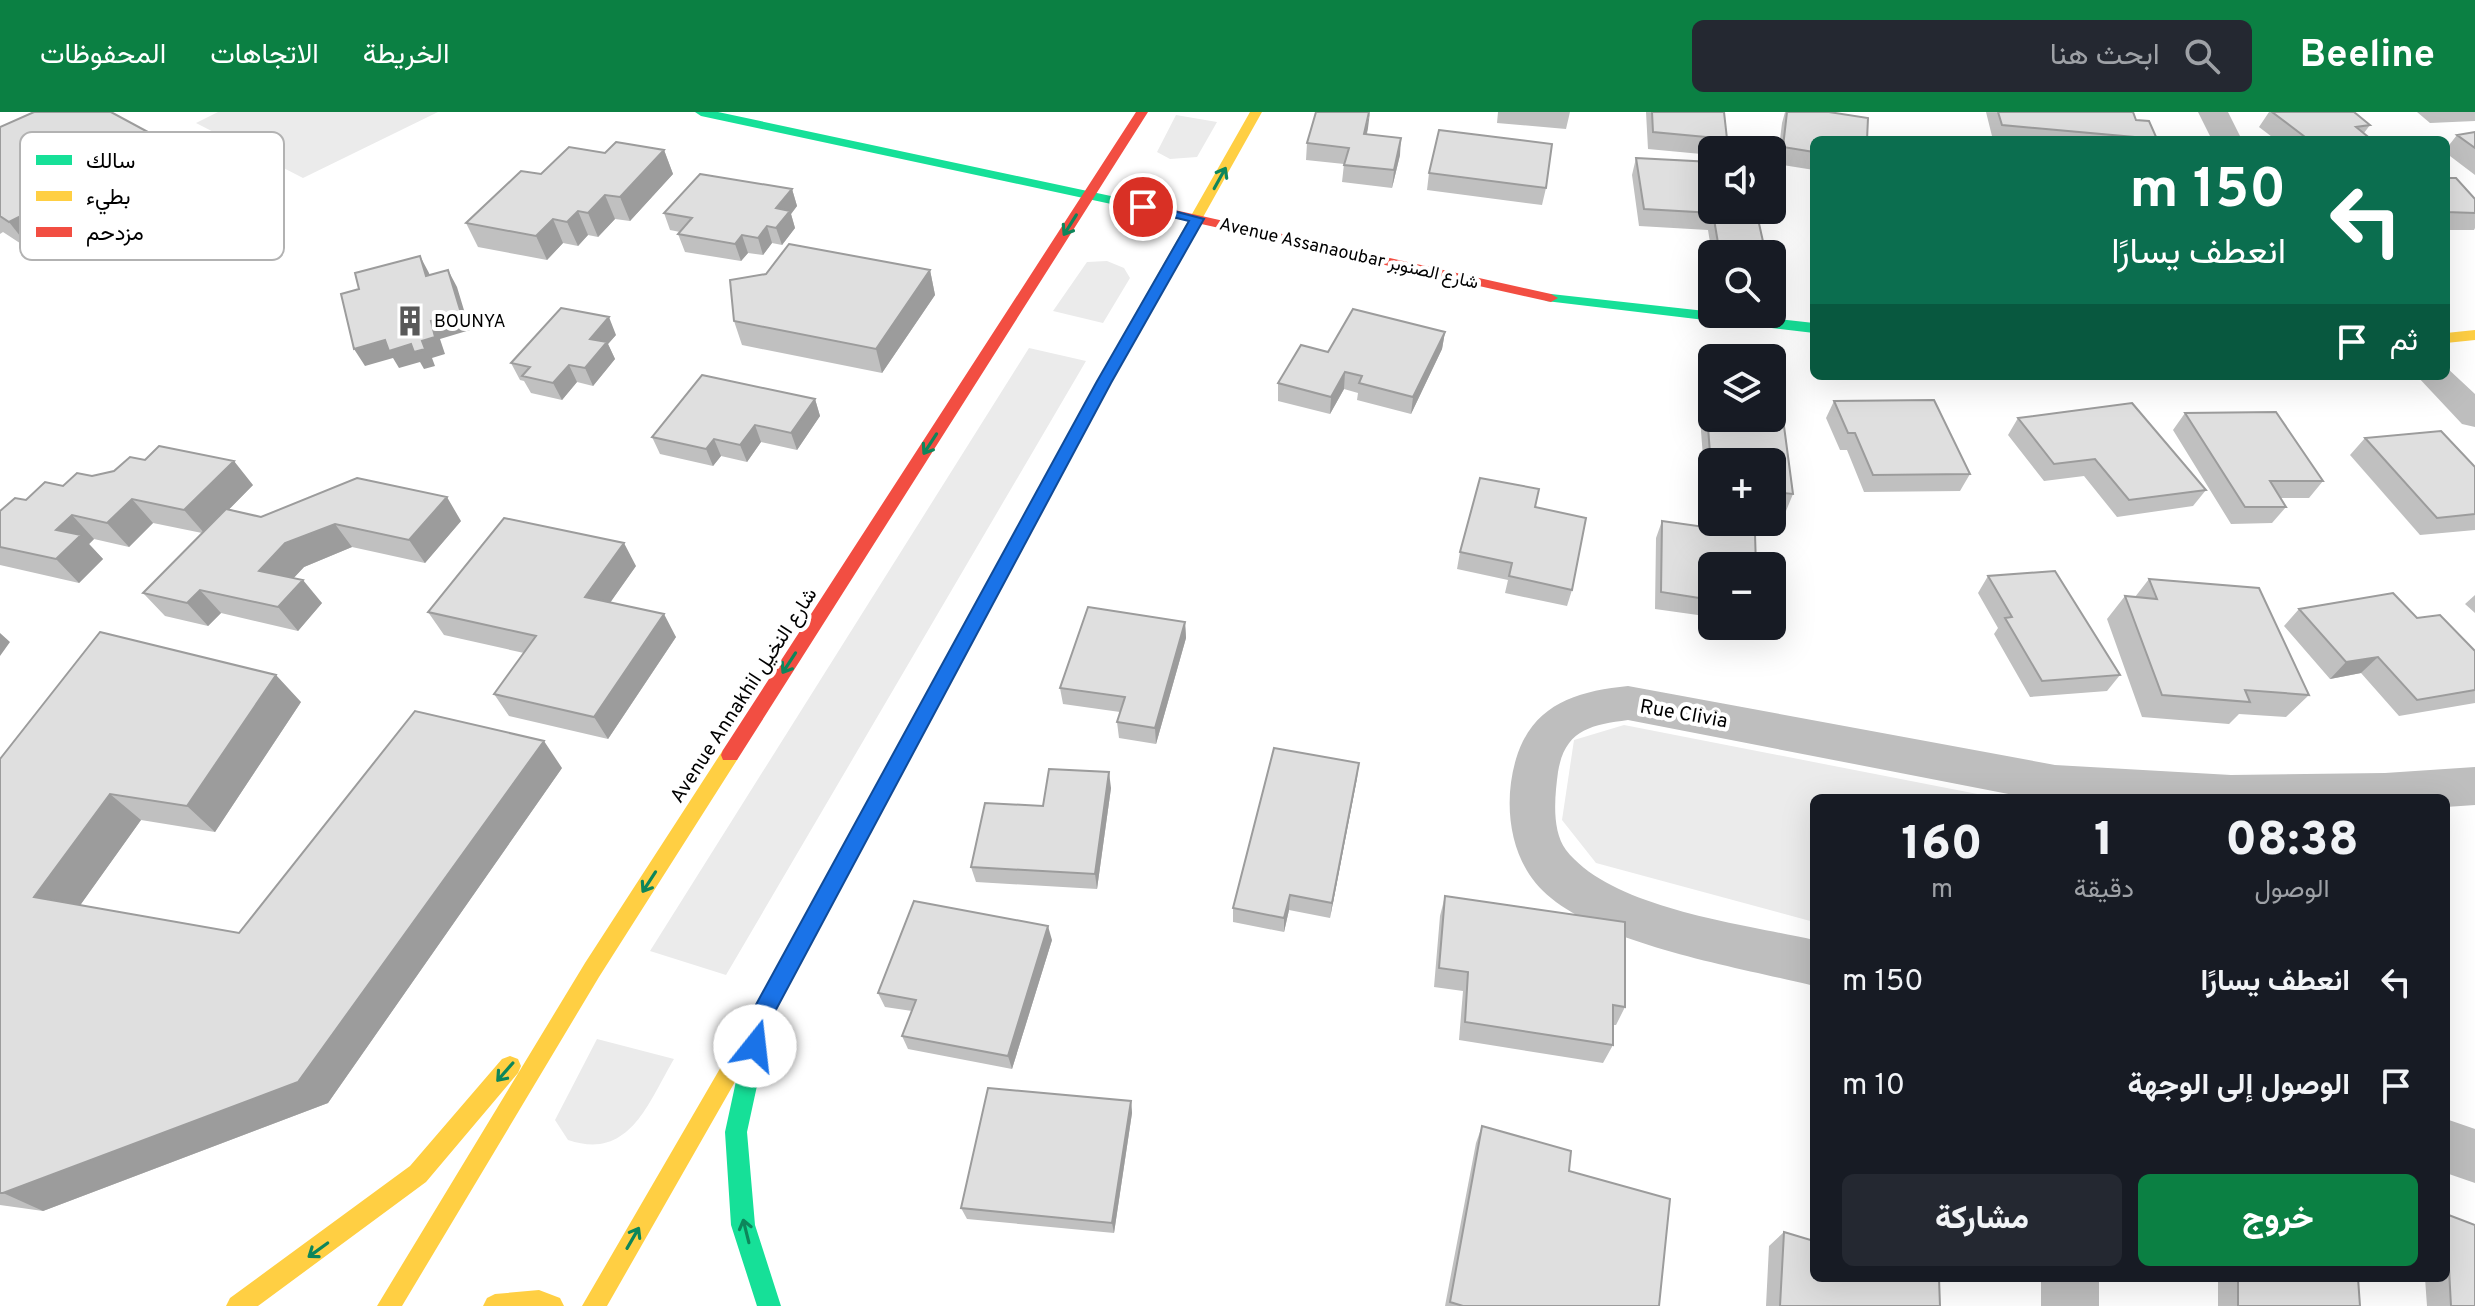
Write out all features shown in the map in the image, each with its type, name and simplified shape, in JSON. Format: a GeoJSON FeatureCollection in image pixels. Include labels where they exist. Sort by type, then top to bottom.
{"type":"FeatureCollection","features":[{"type":"Feature","properties":{"kind":"main road","name":"Avenue Assanaoubar شارع الصنوبر"},"geometry":{"type":"LineString","coordinates":[[701,112],[1564,301],[1810,328]]}},
{"type":"Feature","properties":{"kind":"main road","name":"Avenue Annakhil شارع النخيل"},"geometry":{"type":"LineString","coordinates":[[389,1306],[592,970],[1142,112]]}},
{"type":"Feature","properties":{"kind":"main road"},"geometry":{"type":"LineString","coordinates":[[594,1306],[761,1017],[1111,369],[1256,112]]}},
{"type":"Feature","properties":{"kind":"main road"},"geometry":{"type":"LineString","coordinates":[[2450,338],[2475,335]]}},
{"type":"Feature","properties":{"kind":"main road"},"geometry":{"type":"LineString","coordinates":[[238,1306],[418,1174],[592,970]]}},
{"type":"Feature","properties":{"kind":"main road"},"geometry":{"type":"LineString","coordinates":[[761,1017],[736,1132],[743,1225],[769,1306]]}},
{"type":"Feature","properties":{"kind":"main road"},"geometry":{"type":"LineString","coordinates":[[495,1306],[539,1302],[552,1306]]}},
{"type":"Feature","properties":{"kind":"street"},"geometry":{"type":"LineString","coordinates":[[2213,112],[2225,136]]}},
{"type":"Feature","properties":{"kind":"street"},"geometry":{"type":"LineString","coordinates":[[2439,380],[2475,415]]}},
{"type":"Feature","properties":{"kind":"street","name":"Rue Clivia"},"geometry":{"type":"LineString","coordinates":[[1810,962],[1653,921],[1590,898],[1567,884],[1549,865],[1531,818],[1538,755],[1557,722],[1596,706],[1628,703],[2056,791],[2231,794],[2385,792],[2475,786]]}},
{"type":"Feature","properties":{"kind":"street"},"geometry":{"type":"LineString","coordinates":[[2450,1147],[2475,1156]]}},
{"type":"Feature","properties":{"kind":"street"},"geometry":{"type":"LineString","coordinates":[[2070,1282],[2070,1306]]}},
{"type":"Feature","properties":{"kind":"shaded area"},"geometry":{"type":"Polygon","coordinates":[[[218,112],[438,112],[303,178],[284,168],[284,132],[214,132],[196,123],[218,112]]]}},
{"type":"Feature","properties":{"kind":"shaded area"},"geometry":{"type":"Polygon","coordinates":[[[1176,115],[1217,122],[1197,157],[1170,159],[1157,152],[1176,115]]]}},
{"type":"Feature","properties":{"kind":"shaded area"},"geometry":{"type":"Polygon","coordinates":[[[1107,261],[1124,268],[1130,278],[1103,323],[1053,311],[1087,262],[1107,261]]]}},
{"type":"Feature","properties":{"kind":"shaded area"},"geometry":{"type":"Polygon","coordinates":[[[1029,348],[1086,361],[726,975],[650,951],[1029,348]]]}},
{"type":"Feature","properties":{"kind":"shaded area"},"geometry":{"type":"Polygon","coordinates":[[[1624,725],[1978,794],[1810,794],[1810,921],[1596,863],[1562,820],[1574,740],[1624,725]]]}},
{"type":"Feature","properties":{"kind":"shaded area"},"geometry":{"type":"Polygon","coordinates":[[[597,1039],[674,1059],[634,1124],[622,1135],[607,1142],[589,1144],[568,1140],[555,1120],[597,1039]]]}},
{"type":"Feature","properties":{"kind":"building"},"geometry":{"type":"Polygon","coordinates":[[[34,112],[111,112],[148,132],[20,132],[20,216],[9,222],[0,216],[0,127],[34,112]]]}},
{"type":"Feature","properties":{"kind":"building"},"geometry":{"type":"Polygon","coordinates":[[[1316,112],[1369,112],[1364,134],[1401,138],[1394,170],[1344,165],[1349,148],[1307,143],[1316,112]]]}},
{"type":"Feature","properties":{"kind":"building"},"geometry":{"type":"Polygon","coordinates":[[[1652,112],[1724,112],[1727,136],[1698,136],[1653,132],[1652,112]]]}},
{"type":"Feature","properties":{"kind":"building"},"geometry":{"type":"Polygon","coordinates":[[[1787,112],[1829,112],[1868,118],[1867,136],[1810,136],[1810,151],[1786,147],[1787,112]]]}},
{"type":"Feature","properties":{"kind":"building"},"geometry":{"type":"Polygon","coordinates":[[[1998,112],[2133,112],[2136,120],[2149,121],[2156,136],[2124,136],[2002,125],[1998,112]]]}},
{"type":"Feature","properties":{"kind":"building"},"geometry":{"type":"Polygon","coordinates":[[[2272,112],[2354,112],[2370,125],[2356,127],[2367,136],[2304,136],[2272,112]]]}},
{"type":"Feature","properties":{"kind":"building"},"geometry":{"type":"Polygon","coordinates":[[[1439,130],[1552,144],[1546,188],[1429,173],[1439,130]]]}},
{"type":"Feature","properties":{"kind":"building"},"geometry":{"type":"Polygon","coordinates":[[[2475,132],[2475,148],[2457,135],[2475,132]]]}},
{"type":"Feature","properties":{"kind":"building"},"geometry":{"type":"Polygon","coordinates":[[[616,142],[664,150],[620,197],[605,195],[588,213],[578,211],[567,222],[553,219],[536,236],[466,223],[521,171],[541,174],[569,147],[605,153],[616,142]]]}},
{"type":"Feature","properties":{"kind":"building"},"geometry":{"type":"Polygon","coordinates":[[[1636,158],[1698,161],[1698,212],[1644,209],[1636,158]]]}},
{"type":"Feature","properties":{"kind":"building"},"geometry":{"type":"Polygon","coordinates":[[[700,174],[792,189],[776,208],[790,211],[776,228],[767,226],[758,238],[742,235],[735,244],[678,234],[692,218],[664,213],[700,174]]]}},
{"type":"Feature","properties":{"kind":"building"},"geometry":{"type":"Polygon","coordinates":[[[2450,178],[2456,178],[2475,199],[2475,213],[2450,212],[2450,178]]]}},
{"type":"Feature","properties":{"kind":"building"},"geometry":{"type":"Polygon","coordinates":[[[1715,224],[1759,224],[1763,240],[1718,240],[1715,224]]]}},
{"type":"Feature","properties":{"kind":"building"},"geometry":{"type":"Polygon","coordinates":[[[789,244],[930,270],[876,349],[734,321],[730,280],[766,274],[789,244]]]}},
{"type":"Feature","properties":{"kind":"building","name":"BOUNYA"},"geometry":{"type":"Polygon","coordinates":[[[420,256],[426,276],[448,270],[461,313],[431,321],[435,337],[422,341],[425,349],[414,352],[411,344],[389,351],[385,340],[354,349],[341,294],[359,289],[355,273],[420,256]]]}},
{"type":"Feature","properties":{"kind":"building"},"geometry":{"type":"Polygon","coordinates":[[[561,308],[609,317],[590,339],[607,342],[585,368],[569,365],[553,383],[522,376],[530,367],[511,363],[561,308]]]}},
{"type":"Feature","properties":{"kind":"building"},"geometry":{"type":"Polygon","coordinates":[[[1353,309],[1445,332],[1413,397],[1359,383],[1362,376],[1345,372],[1331,397],[1278,383],[1301,345],[1328,352],[1353,309]]]}},
{"type":"Feature","properties":{"kind":"building"},"geometry":{"type":"Polygon","coordinates":[[[702,375],[815,399],[791,433],[755,425],[740,445],[714,439],[706,449],[652,437],[702,375]]]}},
{"type":"Feature","properties":{"kind":"building"},"geometry":{"type":"Polygon","coordinates":[[[1934,400],[1970,474],[1873,475],[1855,433],[1848,433],[1834,401],[1934,400]]]}},
{"type":"Feature","properties":{"kind":"building"},"geometry":{"type":"Polygon","coordinates":[[[2132,403],[2206,490],[2129,500],[2095,459],[2054,464],[2018,418],[2132,403]]]}},
{"type":"Feature","properties":{"kind":"building"},"geometry":{"type":"Polygon","coordinates":[[[2276,412],[2323,481],[2270,481],[2286,507],[2245,507],[2185,413],[2276,412]]]}},
{"type":"Feature","properties":{"kind":"building"},"geometry":{"type":"Polygon","coordinates":[[[2441,431],[2475,467],[2475,514],[2437,518],[2365,438],[2441,431]]]}},
{"type":"Feature","properties":{"kind":"building"},"geometry":{"type":"Polygon","coordinates":[[[1708,432],[1785,432],[1793,494],[1786,493],[1786,448],[1710,448],[1708,432]]]}},
{"type":"Feature","properties":{"kind":"building"},"geometry":{"type":"Polygon","coordinates":[[[159,446],[234,461],[184,510],[132,499],[107,523],[72,515],[56,530],[81,535],[56,559],[0,547],[0,511],[15,498],[26,500],[45,482],[63,486],[77,473],[92,476],[114,471],[130,457],[145,460],[159,446]]]}},
{"type":"Feature","properties":{"kind":"building"},"geometry":{"type":"Polygon","coordinates":[[[357,478],[447,497],[409,540],[335,524],[285,543],[259,571],[303,580],[278,607],[200,590],[187,603],[143,593],[226,509],[261,517],[357,478]]]}},
{"type":"Feature","properties":{"kind":"building"},"geometry":{"type":"Polygon","coordinates":[[[1480,478],[1539,489],[1535,507],[1586,518],[1572,590],[1509,576],[1512,563],[1460,552],[1480,478]]]}},
{"type":"Feature","properties":{"kind":"building"},"geometry":{"type":"Polygon","coordinates":[[[504,518],[624,543],[585,597],[664,614],[594,717],[494,694],[536,636],[428,612],[504,518]]]}},
{"type":"Feature","properties":{"kind":"building"},"geometry":{"type":"Polygon","coordinates":[[[1662,521],[1698,526],[1698,536],[1755,536],[1756,552],[1698,552],[1698,598],[1661,592],[1662,521]]]}},
{"type":"Feature","properties":{"kind":"building"},"geometry":{"type":"Polygon","coordinates":[[[2055,571],[2120,675],[2042,681],[2005,618],[2012,617],[1988,576],[2055,571]]]}},
{"type":"Feature","properties":{"kind":"building"},"geometry":{"type":"Polygon","coordinates":[[[2149,579],[2259,588],[2309,695],[2245,690],[2250,702],[2162,695],[2125,596],[2157,599],[2149,579]]]}},
{"type":"Feature","properties":{"kind":"building"},"geometry":{"type":"Polygon","coordinates":[[[2393,593],[2417,618],[2440,615],[2475,651],[2475,690],[2417,700],[2378,657],[2346,662],[2299,609],[2393,593]]]}},
{"type":"Feature","properties":{"kind":"building"},"geometry":{"type":"Polygon","coordinates":[[[1088,607],[1185,622],[1155,728],[1117,722],[1125,697],[1060,688],[1088,607]]]}},
{"type":"Feature","properties":{"kind":"building"},"geometry":{"type":"Polygon","coordinates":[[[100,632],[276,675],[187,806],[110,794],[34,897],[239,933],[415,711],[544,741],[298,1082],[0,1193],[0,759],[100,632]]]}},
{"type":"Feature","properties":{"kind":"building"},"geometry":{"type":"Polygon","coordinates":[[[1274,748],[1359,763],[1332,903],[1290,895],[1284,918],[1233,908],[1274,748]]]}},
{"type":"Feature","properties":{"kind":"building"},"geometry":{"type":"Polygon","coordinates":[[[1049,769],[1109,772],[1095,874],[971,867],[985,803],[1043,806],[1049,769]]]}},
{"type":"Feature","properties":{"kind":"building"},"geometry":{"type":"Polygon","coordinates":[[[1445,896],[1625,922],[1625,1007],[1613,1005],[1613,1045],[1465,1022],[1468,972],[1439,968],[1445,896]]]}},
{"type":"Feature","properties":{"kind":"building"},"geometry":{"type":"Polygon","coordinates":[[[914,901],[1048,926],[1008,1056],[902,1036],[916,1000],[878,993],[914,901]]]}},
{"type":"Feature","properties":{"kind":"building"},"geometry":{"type":"Polygon","coordinates":[[[988,1088],[1131,1101],[1112,1223],[961,1208],[988,1088]]]}},
{"type":"Feature","properties":{"kind":"building"},"geometry":{"type":"Polygon","coordinates":[[[1482,1126],[1571,1151],[1569,1171],[1670,1199],[1659,1306],[1463,1306],[1450,1302],[1482,1126]]]}},
{"type":"Feature","properties":{"kind":"building"},"geometry":{"type":"Polygon","coordinates":[[[2450,1216],[2475,1225],[2475,1306],[2451,1306],[2450,1216]]]}},
{"type":"Feature","properties":{"kind":"building"},"geometry":{"type":"Polygon","coordinates":[[[1784,1232],[1810,1240],[1810,1282],[1939,1282],[1940,1306],[1780,1306],[1784,1232]]]}},
{"type":"Feature","properties":{"kind":"building"},"geometry":{"type":"Polygon","coordinates":[[[2238,1282],[2358,1282],[2360,1306],[2238,1306],[2238,1282]]]}},
{"type":"Feature","properties":{"kind":"traffic: fast"},"geometry":{"type":"LineString","coordinates":[[701,112],[1139,206]]}},
{"type":"Feature","properties":{"kind":"traffic: fast"},"geometry":{"type":"LineString","coordinates":[[1551,298],[1810,328]]}},
{"type":"Feature","properties":{"kind":"traffic: fast"},"geometry":{"type":"LineString","coordinates":[[752,1058],[736,1132],[743,1225],[769,1306]]}},
{"type":"Feature","properties":{"kind":"traffic: slow"},"geometry":{"type":"LineString","coordinates":[[1108,374],[1256,112]]}},
{"type":"Feature","properties":{"kind":"traffic: slow"},"geometry":{"type":"LineString","coordinates":[[2450,338],[2475,335]]}},
{"type":"Feature","properties":{"kind":"traffic: slow"},"geometry":{"type":"LineString","coordinates":[[389,1306],[592,970],[730,755]]}},
{"type":"Feature","properties":{"kind":"traffic: slow"},"geometry":{"type":"LineString","coordinates":[[594,1306],[761,1017],[856,841]]}},
{"type":"Feature","properties":{"kind":"traffic: slow"},"geometry":{"type":"LineString","coordinates":[[238,1306],[418,1174],[510,1066]]}},
{"type":"Feature","properties":{"kind":"traffic: slow"},"geometry":{"type":"LineString","coordinates":[[495,1306],[539,1302],[552,1306]]}},
{"type":"Feature","properties":{"kind":"traffic: jam"},"geometry":{"type":"LineString","coordinates":[[730,755],[1142,112]]}},
{"type":"Feature","properties":{"kind":"traffic: jam"},"geometry":{"type":"LineString","coordinates":[[1139,206],[1551,298]]}},
{"type":"Feature","properties":{"kind":"traffic: jam"},"geometry":{"type":"LineString","coordinates":[[856,841],[1108,374]]}},
{"type":"Feature","properties":{"kind":"place","name":"BOUNYA"},"geometry":{"type":"Point","coordinates":[410,321]}},
{"type":"Feature","properties":{"kind":"route"},"geometry":{"type":"LineString","coordinates":[[755,1046],[761,1017],[1103,383],[1197,219],[1143,207]]}}]}
